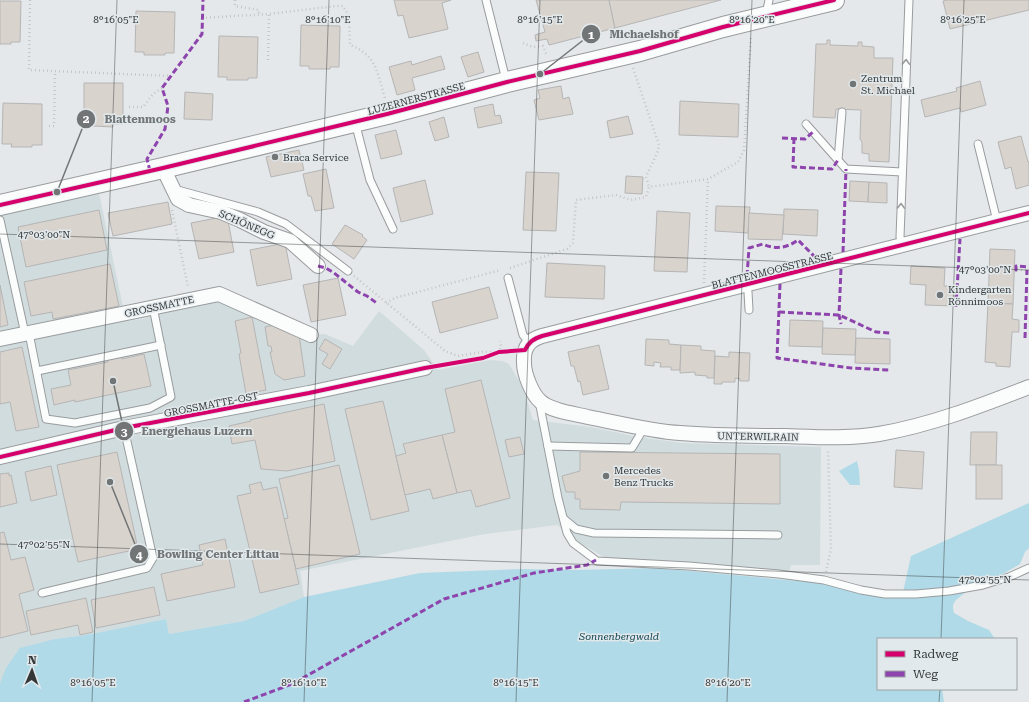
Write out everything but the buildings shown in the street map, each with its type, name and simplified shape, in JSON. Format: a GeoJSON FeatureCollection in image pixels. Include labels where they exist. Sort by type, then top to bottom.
{"type":"FeatureCollection","features":[{"type":"Feature","properties":{"kind":"main road","name":"LUZERNERSTRASSE"},"geometry":{"type":"LineString","coordinates":[[0,205],[355,122],[507,82],[640,51],[723,27],[767,8],[834,0]]}},
{"type":"Feature","properties":{"kind":"street"},"geometry":{"type":"LineString","coordinates":[[163,168],[176,194]]}},
{"type":"Feature","properties":{"kind":"street","name":"SCHÖNEGG"},"geometry":{"type":"LineString","coordinates":[[176,194],[189,205],[221,212],[264,232],[290,241],[318,266]]}},
{"type":"Feature","properties":{"kind":"street","name":"BLATTENMOOSSTRASSE"},"geometry":{"type":"LineString","coordinates":[[527,346],[534,338],[1029,213]]}},
{"type":"Feature","properties":{"kind":"street","name":"GROSSMATTE"},"geometry":{"type":"LineString","coordinates":[[0,339],[219,294],[311,335]]}},
{"type":"Feature","properties":{"kind":"street"},"geometry":{"type":"LineString","coordinates":[[527,346],[524,364],[527,378],[533,393],[539,401]]}},
{"type":"Feature","properties":{"kind":"street","name":"GROSSMATTE-OST"},"geometry":{"type":"LineString","coordinates":[[0,457],[124,428],[301,395],[425,368]]}},
{"type":"Feature","properties":{"kind":"street","name":"UNTERWILRAIN"},"geometry":{"type":"LineString","coordinates":[[539,401],[546,406],[564,411],[644,428],[679,433],[852,437],[879,434],[957,414],[1029,388]]}},
{"type":"Feature","properties":{"kind":"lane"},"geometry":{"type":"LineString","coordinates":[[486,0],[507,82]]}},
{"type":"Feature","properties":{"kind":"lane"},"geometry":{"type":"LineString","coordinates":[[902,244],[900,237],[908,0]]}},
{"type":"Feature","properties":{"kind":"lane"},"geometry":{"type":"LineString","coordinates":[[838,160],[842,112]]}},
{"type":"Feature","properties":{"kind":"lane"},"geometry":{"type":"LineString","coordinates":[[355,122],[370,180],[393,229]]}},
{"type":"Feature","properties":{"kind":"lane"},"geometry":{"type":"LineString","coordinates":[[806,124],[846,169],[902,172]]}},
{"type":"Feature","properties":{"kind":"lane"},"geometry":{"type":"LineString","coordinates":[[978,144],[996,221]]}},
{"type":"Feature","properties":{"kind":"lane"},"geometry":{"type":"LineString","coordinates":[[176,194],[258,212],[286,224],[348,271]]}},
{"type":"Feature","properties":{"kind":"lane"},"geometry":{"type":"LineString","coordinates":[[0,220],[37,371],[46,419],[75,423],[150,408],[171,397],[153,307]]}},
{"type":"Feature","properties":{"kind":"lane"},"geometry":{"type":"LineString","coordinates":[[508,278],[527,346]]}},
{"type":"Feature","properties":{"kind":"lane"},"geometry":{"type":"LineString","coordinates":[[746,284],[749,310]]}},
{"type":"Feature","properties":{"kind":"lane"},"geometry":{"type":"LineString","coordinates":[[37,371],[161,345]]}},
{"type":"Feature","properties":{"kind":"lane"},"geometry":{"type":"LineString","coordinates":[[539,401],[558,498],[568,532],[573,543],[597,561],[689,566],[779,574],[824,580],[877,593],[916,594],[949,591],[983,585],[1009,577],[1029,568]]}},
{"type":"Feature","properties":{"kind":"lane"},"geometry":{"type":"LineString","coordinates":[[42,593],[147,568],[154,558],[124,428]]}},
{"type":"Feature","properties":{"kind":"lane"},"geometry":{"type":"LineString","coordinates":[[548,446],[632,448],[644,428]]}},
{"type":"Feature","properties":{"kind":"lane"},"geometry":{"type":"LineString","coordinates":[[564,519],[576,529],[594,533],[778,535]]}},
{"type":"Feature","properties":{"kind":"path"},"geometry":{"type":"LineString","coordinates":[[30,0],[29,70],[171,76]]}},
{"type":"Feature","properties":{"kind":"path"},"geometry":{"type":"LineString","coordinates":[[235,0],[235,6],[259,10],[259,14]]}},
{"type":"Feature","properties":{"kind":"path"},"geometry":{"type":"LineString","coordinates":[[202,18],[269,14],[343,6],[349,16],[350,45],[361,49],[374,61],[386,103]]}},
{"type":"Feature","properties":{"kind":"path"},"geometry":{"type":"LineString","coordinates":[[268,60],[269,14]]}},
{"type":"Feature","properties":{"kind":"path"},"geometry":{"type":"LineString","coordinates":[[649,186],[708,179],[738,162],[744,150],[751,38],[750,32]]}},
{"type":"Feature","properties":{"kind":"path"},"geometry":{"type":"LineString","coordinates":[[522,43],[533,47],[543,46],[547,56]]}},
{"type":"Feature","properties":{"kind":"path"},"geometry":{"type":"LineString","coordinates":[[386,303],[395,298],[506,269],[567,249],[573,242],[576,200],[616,195],[631,200],[646,197],[649,186],[646,177],[659,145],[633,68]]}},
{"type":"Feature","properties":{"kind":"path"},"geometry":{"type":"LineString","coordinates":[[49,126],[54,126],[55,71]]}},
{"type":"Feature","properties":{"kind":"path"},"geometry":{"type":"LineString","coordinates":[[130,107],[143,107],[153,94],[162,88]]}},
{"type":"Feature","properties":{"kind":"path"},"geometry":{"type":"LineString","coordinates":[[705,295],[703,287],[708,179]]}},
{"type":"Feature","properties":{"kind":"path"},"geometry":{"type":"LineString","coordinates":[[176,194],[172,209],[191,300]]}},
{"type":"Feature","properties":{"kind":"path"},"geometry":{"type":"LineString","coordinates":[[1017,270],[1026,270]]}},
{"type":"Feature","properties":{"kind":"path"},"geometry":{"type":"LineString","coordinates":[[348,271],[445,351],[458,356],[482,352],[499,352],[501,346],[500,341]]}},
{"type":"Feature","properties":{"kind":"path"},"geometry":{"type":"LineString","coordinates":[[824,580],[831,549],[827,437]]}},
{"type":"Feature","properties":{"kind":"shaded area"},"geometry":{"type":"Polygon","coordinates":[[[99,193],[126,321],[142,319],[161,312],[212,301],[237,306],[303,335],[325,334],[353,346],[379,311],[424,350],[438,370],[490,360],[503,361],[509,364],[522,384],[533,420],[591,427],[638,437],[682,443],[821,447],[820,565],[791,565],[789,572],[646,562],[604,557],[582,544],[557,525],[485,534],[300,571],[304,597],[244,621],[169,634],[166,619],[86,635],[55,639],[0,683],[0,214],[99,193]]]}},
{"type":"Feature","properties":{"kind":"green space"},"geometry":{"type":"Polygon","coordinates":[[[857,461],[860,485],[850,485],[839,471],[857,461]]]}},
{"type":"Feature","properties":{"kind":"green space"},"geometry":{"type":"Polygon","coordinates":[[[1029,503],[1029,548],[1025,552],[1020,564],[994,579],[961,586],[903,592],[911,556],[1029,503]]]}},
{"type":"Feature","properties":{"kind":"green space","name":"Sonnenbergwald"},"geometry":{"type":"Polygon","coordinates":[[[657,568],[820,583],[881,597],[926,597],[967,591],[954,603],[954,613],[989,630],[994,638],[877,638],[877,690],[942,690],[944,702],[0,702],[0,683],[6,668],[20,648],[55,639],[86,635],[166,619],[169,634],[244,621],[304,597],[420,573],[522,569],[576,570],[657,568]]]}},
{"type":"Feature","properties":{"kind":"marked path"},"geometry":{"type":"LineString","coordinates":[[150,171],[147,159],[165,129],[168,106],[162,88],[202,34],[203,0]]}},
{"type":"Feature","properties":{"kind":"marked path"},"geometry":{"type":"LineString","coordinates":[[782,138],[805,139],[813,132]]}},
{"type":"Feature","properties":{"kind":"marked path"},"geometry":{"type":"LineString","coordinates":[[794,138],[793,167],[832,169],[838,160]]}},
{"type":"Feature","properties":{"kind":"marked path"},"geometry":{"type":"LineString","coordinates":[[843,252],[846,169]]}},
{"type":"Feature","properties":{"kind":"marked path"},"geometry":{"type":"LineString","coordinates":[[956,307],[960,239]]}},
{"type":"Feature","properties":{"kind":"marked path"},"geometry":{"type":"LineString","coordinates":[[747,276],[749,248],[763,244],[772,247],[781,247],[790,245],[798,240],[816,258]]}},
{"type":"Feature","properties":{"kind":"marked path"},"geometry":{"type":"LineString","coordinates":[[318,266],[326,268],[334,273],[358,292],[367,296],[378,304]]}},
{"type":"Feature","properties":{"kind":"marked path"},"geometry":{"type":"LineString","coordinates":[[1017,270],[1016,266],[1029,267]]}},
{"type":"Feature","properties":{"kind":"marked path"},"geometry":{"type":"LineString","coordinates":[[841,269],[839,315],[841,324]]}},
{"type":"Feature","properties":{"kind":"marked path"},"geometry":{"type":"LineString","coordinates":[[1025,338],[1027,270]]}},
{"type":"Feature","properties":{"kind":"marked path"},"geometry":{"type":"LineString","coordinates":[[780,284],[777,358],[851,368],[889,370]]}},
{"type":"Feature","properties":{"kind":"marked path"},"geometry":{"type":"LineString","coordinates":[[779,312],[839,315],[876,332],[891,333]]}},
{"type":"Feature","properties":{"kind":"marked path"},"geometry":{"type":"LineString","coordinates":[[244,702],[292,684],[444,599],[534,573],[587,565],[596,560]]}},
{"type":"Feature","properties":{"kind":"cycle path"},"geometry":{"type":"LineString","coordinates":[[0,205],[163,168],[387,114],[507,82],[640,51],[723,27],[834,0]]}},
{"type":"Feature","properties":{"kind":"cycle path"},"geometry":{"type":"LineString","coordinates":[[0,457],[124,428],[309,393],[425,368],[483,358],[499,352],[525,350],[532,341],[542,336],[1029,213]]}},
{"type":"Feature","properties":{"kind":"place","name":"Michaelshof"},"geometry":{"type":"Point","coordinates":[540,74]}},
{"type":"Feature","properties":{"kind":"place","name":"Zentrum St. Michael"},"geometry":{"type":"Point","coordinates":[853,84]}},
{"type":"Feature","properties":{"kind":"place","name":"Braca Service"},"geometry":{"type":"Point","coordinates":[275,157]}},
{"type":"Feature","properties":{"kind":"place","name":"Blattenmoos"},"geometry":{"type":"Point","coordinates":[57,192]}},
{"type":"Feature","properties":{"kind":"place","name":"Kindergarten Rönnimoos"},"geometry":{"type":"Point","coordinates":[940,295]}},
{"type":"Feature","properties":{"kind":"place","name":"Energiehaus Luzern"},"geometry":{"type":"Point","coordinates":[113,381]}},
{"type":"Feature","properties":{"kind":"place","name":"Mercedes Benz Trucks"},"geometry":{"type":"Point","coordinates":[606,476]}},
{"type":"Feature","properties":{"kind":"place","name":"Bowling Center Littau"},"geometry":{"type":"Point","coordinates":[110,482]}}]}
